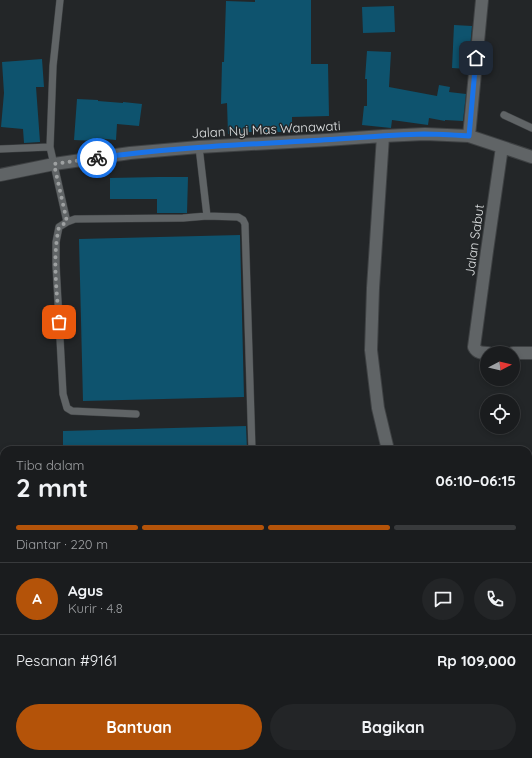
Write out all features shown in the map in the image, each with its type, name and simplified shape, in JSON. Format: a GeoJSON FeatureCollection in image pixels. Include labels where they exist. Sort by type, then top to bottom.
{"type":"FeatureCollection","features":[{"type":"Feature","properties":{"kind":"street"},"geometry":{"type":"LineString","coordinates":[[469,136],[482,0]]}},
{"type":"Feature","properties":{"kind":"street","name":"Jalan Nyi Mas Wanawati"},"geometry":{"type":"LineString","coordinates":[[0,175],[54,164],[130,153],[199,147],[425,134],[469,136],[532,157]]}},
{"type":"Feature","properties":{"kind":"street"},"geometry":{"type":"LineString","coordinates":[[383,136],[374,273],[371,350],[378,408],[387,446]]}},
{"type":"Feature","properties":{"kind":"street","name":"Jalan Sabut"},"geometry":{"type":"LineString","coordinates":[[480,352],[474,347],[475,337],[486,251],[502,147]]}},
{"type":"Feature","properties":{"kind":"street"},"geometry":{"type":"LineString","coordinates":[[520,353],[532,353]]}},
{"type":"Feature","properties":{"kind":"lane"},"geometry":{"type":"LineString","coordinates":[[60,0],[53,66],[50,147],[67,222]]}},
{"type":"Feature","properties":{"kind":"lane"},"geometry":{"type":"LineString","coordinates":[[504,115],[532,128]]}},
{"type":"Feature","properties":{"kind":"lane"},"geometry":{"type":"LineString","coordinates":[[0,149],[50,147]]}},
{"type":"Feature","properties":{"kind":"lane"},"geometry":{"type":"LineString","coordinates":[[199,147],[207,216]]}},
{"type":"Feature","properties":{"kind":"lane"},"geometry":{"type":"LineString","coordinates":[[136,414],[72,411],[67,408],[63,394],[56,265],[56,242],[59,227],[75,219],[183,218],[207,216],[238,217],[243,220],[245,224],[252,446]]}},
{"type":"Feature","properties":{"kind":"building"},"geometry":{"type":"Polygon","coordinates":[[[255,0],[311,0],[311,64],[328,64],[329,116],[292,117],[292,132],[248,132],[228,134],[227,103],[221,104],[226,1],[255,2],[255,0]]]}},
{"type":"Feature","properties":{"kind":"building"},"geometry":{"type":"Polygon","coordinates":[[[394,6],[395,32],[363,33],[362,7],[394,6]]]}},
{"type":"Feature","properties":{"kind":"building"},"geometry":{"type":"Polygon","coordinates":[[[454,25],[472,26],[468,69],[452,68],[454,25]]]}},
{"type":"Feature","properties":{"kind":"building"},"geometry":{"type":"Polygon","coordinates":[[[367,51],[391,52],[389,87],[437,96],[439,85],[450,87],[449,92],[466,94],[463,121],[445,121],[429,118],[428,125],[392,120],[391,128],[362,125],[364,106],[367,106],[367,79],[365,79],[367,51]]]}},
{"type":"Feature","properties":{"kind":"building"},"geometry":{"type":"Polygon","coordinates":[[[42,59],[44,87],[36,87],[40,142],[24,143],[23,129],[1,127],[4,93],[2,62],[42,59]]]}},
{"type":"Feature","properties":{"kind":"building"},"geometry":{"type":"Polygon","coordinates":[[[77,99],[142,104],[139,126],[117,124],[116,140],[95,138],[95,141],[74,140],[77,99]]]}},
{"type":"Feature","properties":{"kind":"building"},"geometry":{"type":"Polygon","coordinates":[[[188,177],[187,213],[157,213],[157,199],[110,199],[110,178],[188,177]]]}},
{"type":"Feature","properties":{"kind":"building"},"geometry":{"type":"Polygon","coordinates":[[[240,235],[244,397],[83,401],[79,239],[240,235]]]}},
{"type":"Feature","properties":{"kind":"building"},"geometry":{"type":"Polygon","coordinates":[[[246,426],[247,446],[63,446],[63,431],[246,426]]]}},
{"type":"Feature","properties":{"kind":"way so far"},"geometry":{"type":"LineString","coordinates":[[59,322],[56,242],[59,227],[67,222],[54,164],[97,158]]}},
{"type":"Feature","properties":{"kind":"route"},"geometry":{"type":"LineString","coordinates":[[97,158],[130,153],[199,147],[383,136],[425,134],[469,136],[476,58]]}}]}
